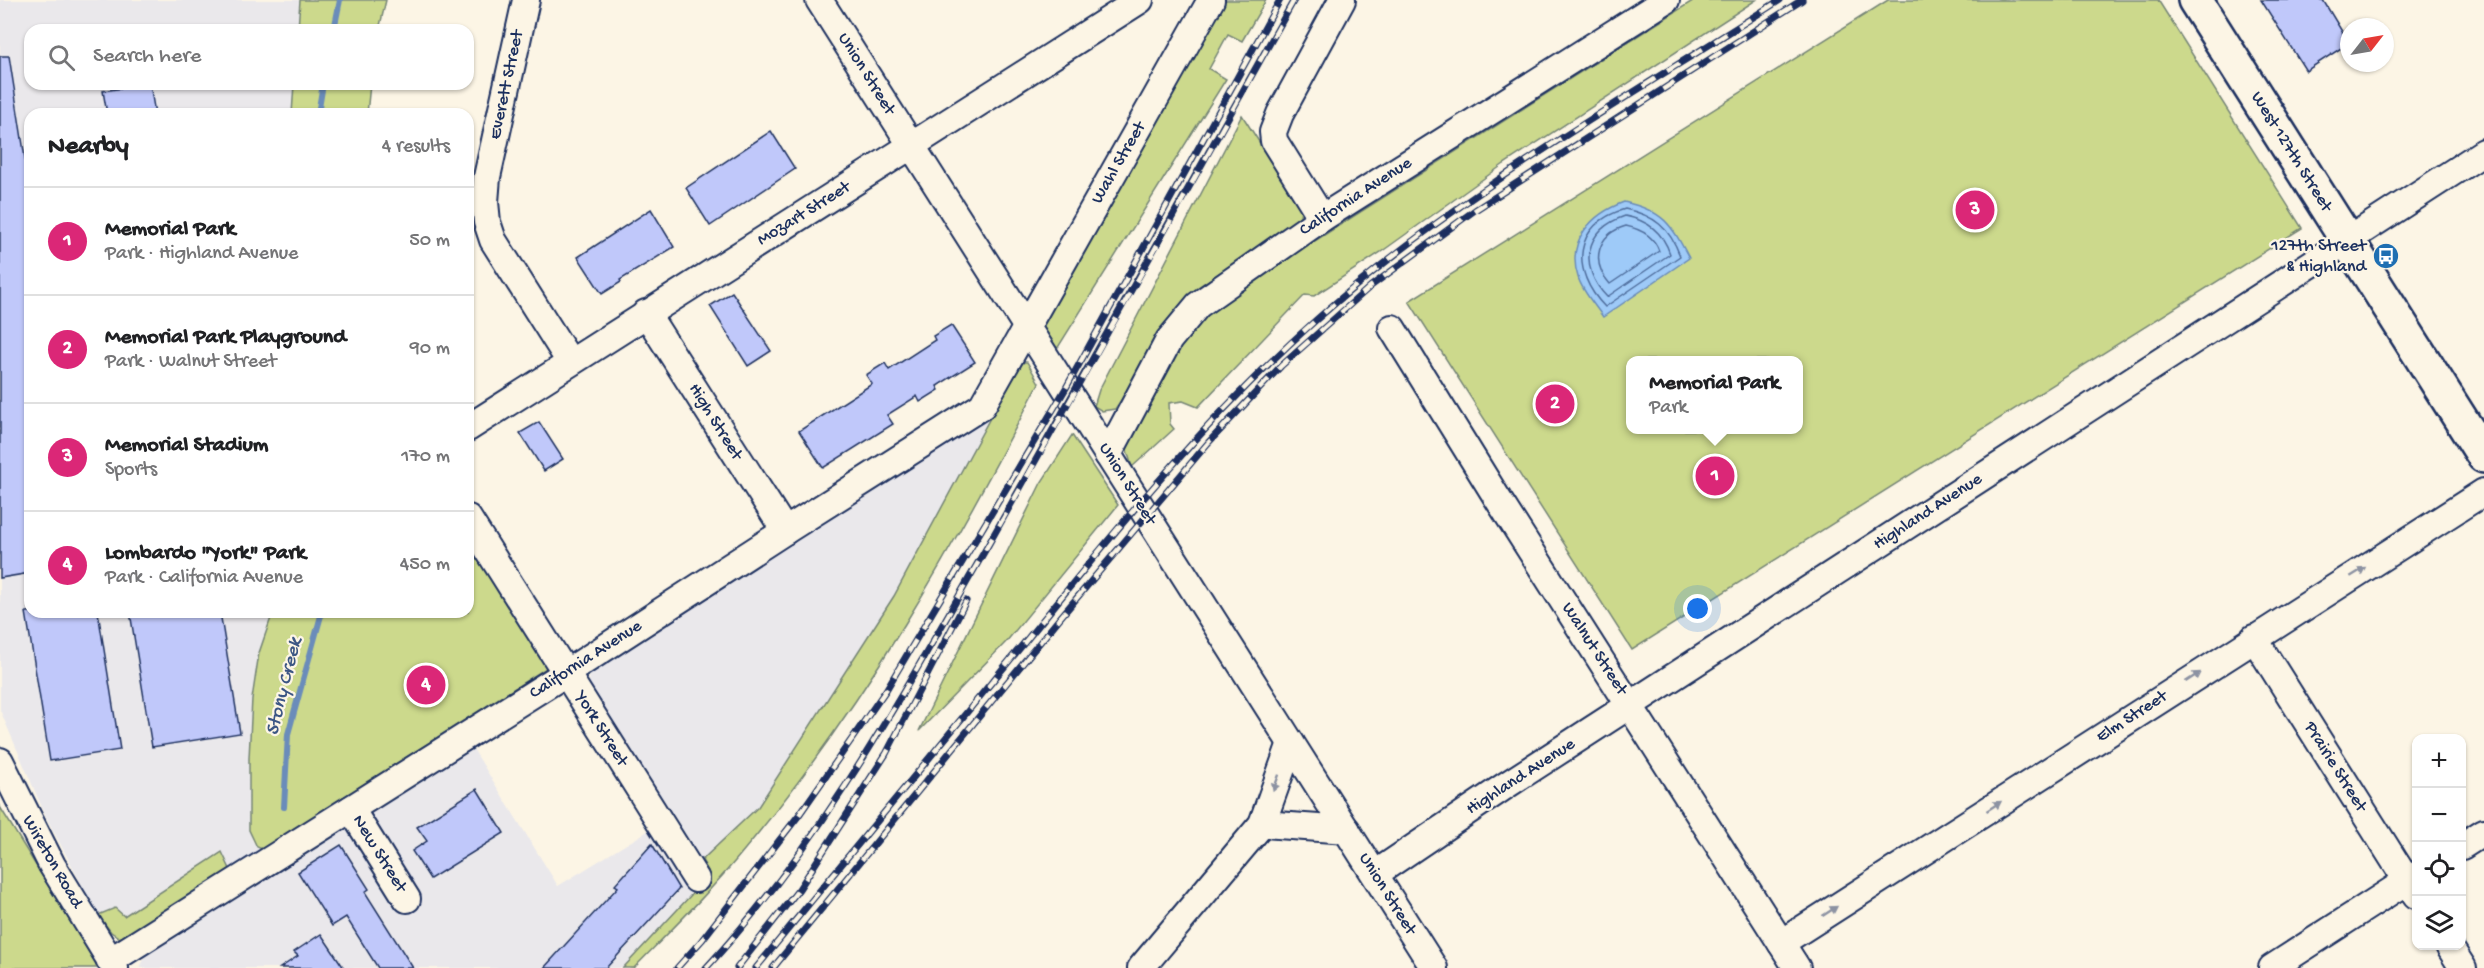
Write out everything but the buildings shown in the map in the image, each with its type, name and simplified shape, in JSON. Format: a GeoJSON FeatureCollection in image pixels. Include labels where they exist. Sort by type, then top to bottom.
{"type":"FeatureCollection","features":[{"type":"Feature","properties":{"kind":"main road","name":"West 127th Street"},"geometry":{"type":"LineString","coordinates":[[2199,2],[2484,456]]}},
{"type":"Feature","properties":{"kind":"street","name":"Everett Street"},"geometry":{"type":"LineString","coordinates":[[526,0],[487,177],[485,202],[487,222],[499,250],[570,362]]}},
{"type":"Feature","properties":{"kind":"street","name":"Union Street"},"geometry":{"type":"LineString","coordinates":[[819,0],[1434,968]]}},
{"type":"Feature","properties":{"kind":"street","name":"Mozart Street"},"geometry":{"type":"LineString","coordinates":[[474,424],[1140,0]]}},
{"type":"Feature","properties":{"kind":"street","name":"Wahl Street"},"geometry":{"type":"LineString","coordinates":[[1026,325],[1211,0]]}},
{"type":"Feature","properties":{"kind":"street"},"geometry":{"type":"LineString","coordinates":[[1322,218],[1278,149],[1273,132],[1280,114],[1342,0]]}},
{"type":"Feature","properties":{"kind":"street","name":"California Avenue"},"geometry":{"type":"LineString","coordinates":[[1108,455],[1169,340],[1198,305],[1322,218],[1666,0]]}},
{"type":"Feature","properties":{"kind":"street","name":"Highland Avenue"},"geometry":{"type":"LineString","coordinates":[[1375,874],[2484,152]]}},
{"type":"Feature","properties":{"kind":"street","name":"High Street"},"geometry":{"type":"LineString","coordinates":[[646,313],[784,531]]}},
{"type":"Feature","properties":{"kind":"street","name":"California Avenue"},"geometry":{"type":"LineString","coordinates":[[112,964],[982,406],[1026,325]]}},
{"type":"Feature","properties":{"kind":"street","name":"Walnut Street"},"geometry":{"type":"LineString","coordinates":[[1392,328],[1496,496],[1797,968]]}},
{"type":"Feature","properties":{"kind":"street","name":"Elm Street"},"geometry":{"type":"LineString","coordinates":[[1781,943],[2484,492]]}},
{"type":"Feature","properties":{"kind":"street","name":"York Street"},"geometry":{"type":"LineString","coordinates":[[474,527],[696,879]]}},
{"type":"Feature","properties":{"kind":"street","name":"Prairie Street"},"geometry":{"type":"LineString","coordinates":[[2254,638],[2412,882]]}},
{"type":"Feature","properties":{"kind":"street"},"geometry":{"type":"LineString","coordinates":[[1141,968],[1262,824],[1291,743]]}},
{"type":"Feature","properties":{"kind":"street","name":"Wireton Road"},"geometry":{"type":"LineString","coordinates":[[0,761],[52,865],[112,964]]}},
{"type":"Feature","properties":{"kind":"street","name":"New Street"},"geometry":{"type":"LineString","coordinates":[[351,809],[408,899]]}},
{"type":"Feature","properties":{"kind":"street"},"geometry":{"type":"LineString","coordinates":[[1262,824],[1347,830]]}},
{"type":"Feature","properties":{"kind":"street"},"geometry":{"type":"LineString","coordinates":[[2466,843],[2484,832]]}},
{"type":"Feature","properties":{"kind":"street"},"geometry":{"type":"LineString","coordinates":[[2272,968],[2412,885]]}},
{"type":"Feature","properties":{"kind":"street"},"geometry":{"type":"LineString","coordinates":[[2452,950],[2463,968]]}},
{"type":"Feature","properties":{"kind":"shaded area"},"geometry":{"type":"Polygon","coordinates":[[[0,0],[300,0],[298,24],[24,24],[24,90],[294,90],[292,108],[24,108],[24,618],[271,618],[259,653],[252,699],[249,758],[248,812],[252,840],[257,847],[262,849],[230,869],[222,853],[123,916],[115,908],[98,915],[47,819],[0,710],[0,0]]]}},
{"type":"Feature","properties":{"kind":"shaded area"},"geometry":{"type":"Polygon","coordinates":[[[992,416],[894,596],[758,807],[702,860],[589,682],[590,672],[992,416]]]}},
{"type":"Feature","properties":{"kind":"shaded area"},"geometry":{"type":"Polygon","coordinates":[[[472,747],[558,886],[651,829],[691,895],[623,968],[139,968],[147,951],[472,747]]]}},
{"type":"Feature","properties":{"kind":"green space"},"geometry":{"type":"Polygon","coordinates":[[[300,0],[386,0],[380,24],[298,24],[300,0]]]}},
{"type":"Feature","properties":{"kind":"green space"},"geometry":{"type":"Polygon","coordinates":[[[1224,0],[1266,0],[1242,41],[1228,34],[1209,69],[1226,79],[1057,349],[1043,329],[1044,318],[1224,0]]]}},
{"type":"Feature","properties":{"kind":"green space"},"geometry":{"type":"Polygon","coordinates":[[[1694,0],[1756,0],[1504,164],[1381,252],[1314,296],[1305,295],[1198,407],[1183,401],[1169,403],[1170,424],[1174,429],[1132,467],[1126,447],[1169,354],[1211,309],[1300,245],[1310,244],[1694,0]]]}},
{"type":"Feature","properties":{"kind":"green space"},"geometry":{"type":"Polygon","coordinates":[[[1888,0],[2158,0],[2302,228],[1632,650],[1409,301],[1888,0]]]}},
{"type":"Feature","properties":{"kind":"green space"},"geometry":{"type":"Polygon","coordinates":[[[294,90],[369,90],[368,108],[292,108],[294,90]]]}},
{"type":"Feature","properties":{"kind":"green space"},"geometry":{"type":"Polygon","coordinates":[[[1242,115],[1301,208],[1300,216],[1290,226],[1198,287],[1152,346],[1115,409],[1102,411],[1094,406],[1099,390],[1242,115]]]}},
{"type":"Feature","properties":{"kind":"green space"},"geometry":{"type":"Polygon","coordinates":[[[1027,362],[1039,383],[940,565],[868,683],[788,795],[732,865],[634,968],[623,968],[691,895],[708,871],[702,860],[758,807],[894,596],[1017,368],[1027,362]]]}},
{"type":"Feature","properties":{"kind":"green space"},"geometry":{"type":"Polygon","coordinates":[[[1072,435],[1118,505],[1006,642],[919,731],[1041,483],[1072,435]]]}},
{"type":"Feature","properties":{"kind":"green space"},"geometry":{"type":"Polygon","coordinates":[[[474,553],[548,667],[262,849],[257,847],[249,830],[252,699],[259,653],[271,618],[474,618],[474,553]]]}},
{"type":"Feature","properties":{"kind":"green space"},"geometry":{"type":"Polygon","coordinates":[[[0,807],[99,968],[0,968],[0,807]]]}},
{"type":"Feature","properties":{"kind":"green space"},"geometry":{"type":"Polygon","coordinates":[[[222,852],[230,869],[133,933],[120,938],[111,932],[98,915],[115,908],[124,916],[222,852]]]}},
{"type":"Feature","properties":{"kind":"water"},"geometry":{"type":"Polygon","coordinates":[[[1624,202],[1648,210],[1665,221],[1677,236],[1689,258],[1603,317],[1580,282],[1575,264],[1576,251],[1584,230],[1592,221],[1612,207],[1624,202]]]}},
{"type":"Feature","properties":{"kind":"waterway","name":"Stony Creek"},"geometry":{"type":"LineString","coordinates":[[335,24],[340,0]]}},
{"type":"Feature","properties":{"kind":"waterway","name":"Stony Creek"},"geometry":{"type":"LineString","coordinates":[[319,108],[322,90]]}},
{"type":"Feature","properties":{"kind":"waterway","name":"Stony Creek"},"geometry":{"type":"LineString","coordinates":[[284,807],[288,734],[320,618]]}},
{"type":"Feature","properties":{"kind":"railway"},"geometry":{"type":"LineString","coordinates":[[677,968],[702,940],[799,815],[886,690],[1066,388],[1280,0]]}},
{"type":"Feature","properties":{"kind":"railway"},"geometry":{"type":"LineString","coordinates":[[706,968],[787,870],[824,818],[892,711],[1026,479],[1294,0]]}},
{"type":"Feature","properties":{"kind":"railway"},"geometry":{"type":"LineString","coordinates":[[756,968],[1131,513],[1202,433],[1277,356],[1316,320],[1425,231],[1542,151],[1780,0]]}},
{"type":"Feature","properties":{"kind":"railway"},"geometry":{"type":"LineString","coordinates":[[773,968],[1059,619],[1208,443],[1281,366],[1371,286],[1475,210],[1802,0]]}},
{"type":"Feature","properties":{"kind":"railway"},"geometry":{"type":"LineString","coordinates":[[737,968],[799,889],[886,754],[966,601]]}},
{"type":"Feature","properties":{"kind":"place","name":"Memorial Stadium"},"geometry":{"type":"Point","coordinates":[1975,210]}},
{"type":"Feature","properties":{"kind":"place","name":"127th Street & Highland"},"geometry":{"type":"Point","coordinates":[2386,256]}},
{"type":"Feature","properties":{"kind":"place","name":"Memorial Park Playground"},"geometry":{"type":"Point","coordinates":[1555,404]}},
{"type":"Feature","properties":{"kind":"place","name":"Memorial Park"},"geometry":{"type":"Point","coordinates":[1715,476]}},
{"type":"Feature","properties":{"kind":"place","name":"Lombardo \"York\" Park"},"geometry":{"type":"Point","coordinates":[426,685]}}]}
